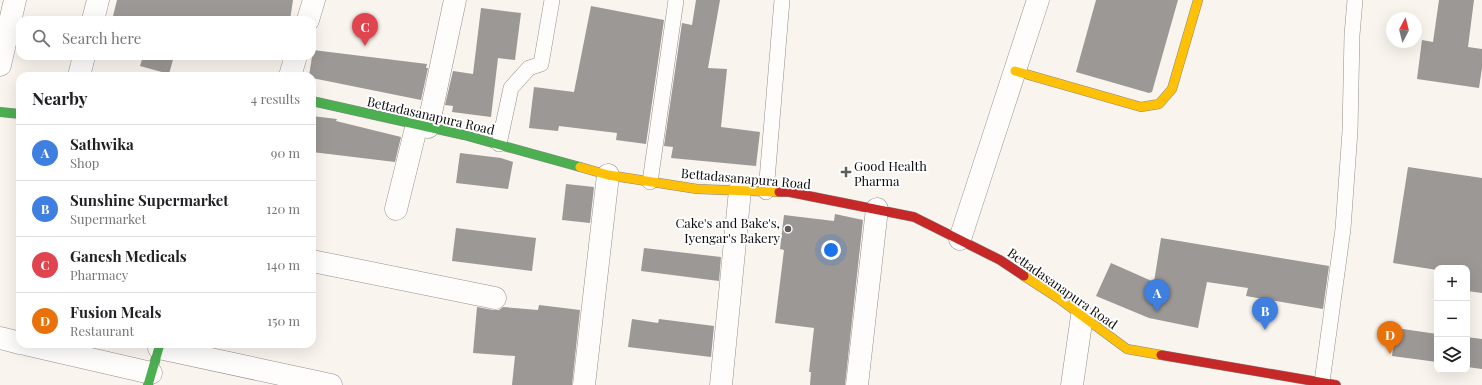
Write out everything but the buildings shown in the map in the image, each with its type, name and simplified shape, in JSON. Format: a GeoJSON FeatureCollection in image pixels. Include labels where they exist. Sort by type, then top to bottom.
{"type":"FeatureCollection","features":[{"type":"Feature","properties":{"kind":"street"},"geometry":{"type":"LineString","coordinates":[[0,65],[15,0]]}},
{"type":"Feature","properties":{"kind":"street"},"geometry":{"type":"LineString","coordinates":[[94,16],[98,0]]}},
{"type":"Feature","properties":{"kind":"street"},"geometry":{"type":"LineString","coordinates":[[309,16],[314,0]]}},
{"type":"Feature","properties":{"kind":"street"},"geometry":{"type":"LineString","coordinates":[[396,209],[423,126],[455,0]]}},
{"type":"Feature","properties":{"kind":"street"},"geometry":{"type":"LineString","coordinates":[[960,239],[1038,0]]}},
{"type":"Feature","properties":{"kind":"street"},"geometry":{"type":"LineString","coordinates":[[1015,71],[1141,107],[1159,104],[1172,89],[1198,0]]}},
{"type":"Feature","properties":{"kind":"street"},"geometry":{"type":"LineString","coordinates":[[80,72],[83,60]]}},
{"type":"Feature","properties":{"kind":"street"},"geometry":{"type":"LineString","coordinates":[[291,72],[295,60]]}},
{"type":"Feature","properties":{"kind":"street","name":"Bettadasanapura Road"},"geometry":{"type":"LineString","coordinates":[[316,102],[499,144],[608,175],[697,189],[789,192],[914,216],[1000,260],[1058,298],[1127,349],[1329,384]]}},
{"type":"Feature","properties":{"kind":"street"},"geometry":{"type":"LineString","coordinates":[[0,112],[16,114]]}},
{"type":"Feature","properties":{"kind":"street"},"geometry":{"type":"LineString","coordinates":[[584,385],[608,175]]}},
{"type":"Feature","properties":{"kind":"street"},"geometry":{"type":"LineString","coordinates":[[721,385],[740,190]]}},
{"type":"Feature","properties":{"kind":"street"},"geometry":{"type":"LineString","coordinates":[[857,385],[878,209]]}},
{"type":"Feature","properties":{"kind":"street"},"geometry":{"type":"LineString","coordinates":[[316,261],[494,298]]}},
{"type":"Feature","properties":{"kind":"street"},"geometry":{"type":"LineString","coordinates":[[1072,385],[1082,316]]}},
{"type":"Feature","properties":{"kind":"street"},"geometry":{"type":"LineString","coordinates":[[0,338],[16,342]]}},
{"type":"Feature","properties":{"kind":"street"},"geometry":{"type":"LineString","coordinates":[[39,348],[149,379],[159,348]]}},
{"type":"Feature","properties":{"kind":"street"},"geometry":{"type":"LineString","coordinates":[[169,348],[331,385]]}},
{"type":"Feature","properties":{"kind":"lane"},"geometry":{"type":"LineString","coordinates":[[499,144],[511,88],[529,68],[541,64],[552,0]]}},
{"type":"Feature","properties":{"kind":"lane"},"geometry":{"type":"LineString","coordinates":[[650,182],[676,0]]}},
{"type":"Feature","properties":{"kind":"lane"},"geometry":{"type":"LineString","coordinates":[[766,192],[782,0]]}},
{"type":"Feature","properties":{"kind":"lane"},"geometry":{"type":"LineString","coordinates":[[1329,384],[1350,131],[1352,35],[1355,0]]}},
{"type":"Feature","properties":{"kind":"traffic: fast"},"geometry":{"type":"LineString","coordinates":[[316,102],[464,135],[580,167]]}},
{"type":"Feature","properties":{"kind":"traffic: fast"},"geometry":{"type":"LineString","coordinates":[[0,112],[16,114]]}},
{"type":"Feature","properties":{"kind":"traffic: fast"},"geometry":{"type":"LineString","coordinates":[[148,385],[159,348]]}},
{"type":"Feature","properties":{"kind":"traffic: slow"},"geometry":{"type":"LineString","coordinates":[[1015,71],[1141,107],[1159,104],[1172,89],[1198,0]]}},
{"type":"Feature","properties":{"kind":"traffic: slow"},"geometry":{"type":"LineString","coordinates":[[580,167],[608,175],[697,189],[779,192]]}},
{"type":"Feature","properties":{"kind":"traffic: slow"},"geometry":{"type":"LineString","coordinates":[[1024,276],[1058,298],[1127,349],[1161,355]]}},
{"type":"Feature","properties":{"kind":"traffic: jam"},"geometry":{"type":"LineString","coordinates":[[779,192],[789,192],[914,217],[1000,260],[1024,276]]}},
{"type":"Feature","properties":{"kind":"traffic: jam"},"geometry":{"type":"LineString","coordinates":[[1161,355],[1336,385]]}},
{"type":"Feature","properties":{"kind":"place","name":"Ganesh Medicals"},"geometry":{"type":"Point","coordinates":[365,46]}},
{"type":"Feature","properties":{"kind":"place","name":"Good Health Pharma"},"geometry":{"type":"Point","coordinates":[846,172]}},
{"type":"Feature","properties":{"kind":"place","name":"Cake's and Bake's, Iyengar's Bakery"},"geometry":{"type":"Point","coordinates":[788,229]}},
{"type":"Feature","properties":{"kind":"place","name":"Sathwika"},"geometry":{"type":"Point","coordinates":[1157,312]}},
{"type":"Feature","properties":{"kind":"place","name":"Sunshine Supermarket"},"geometry":{"type":"Point","coordinates":[1265,330]}},
{"type":"Feature","properties":{"kind":"place","name":"Fusion Meals"},"geometry":{"type":"Point","coordinates":[1390,354]}}]}
